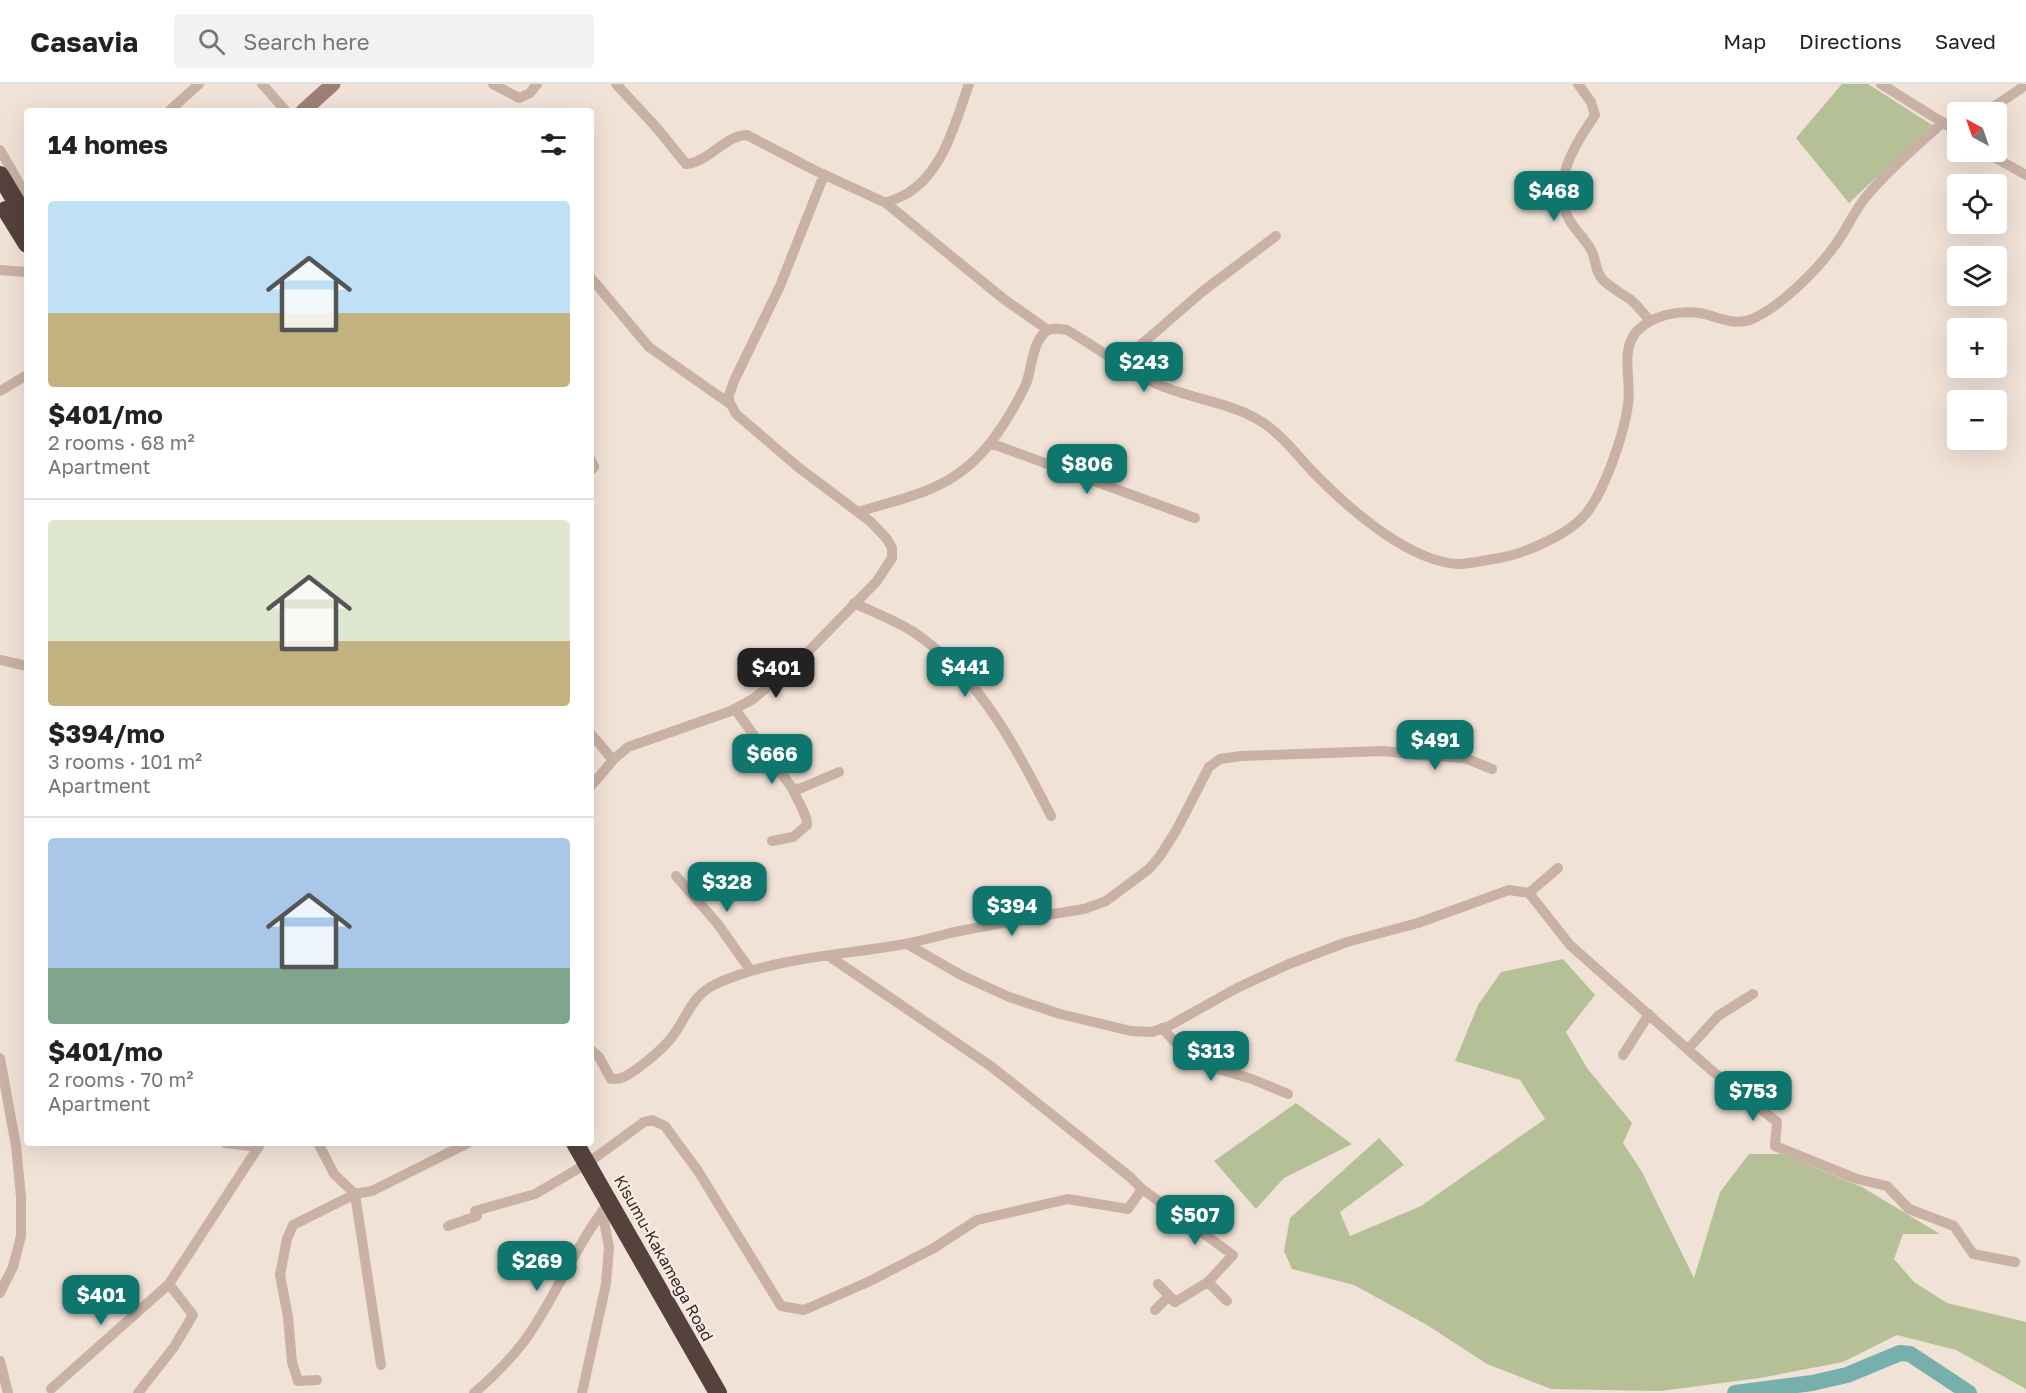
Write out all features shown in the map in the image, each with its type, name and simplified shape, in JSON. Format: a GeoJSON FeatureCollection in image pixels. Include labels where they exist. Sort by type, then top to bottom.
{"type":"FeatureCollection","features":[{"type":"Feature","properties":{"kind":"highway"},"geometry":{"type":"LineString","coordinates":[[0,175],[24,215]]}},
{"type":"Feature","properties":{"kind":"highway"},"geometry":{"type":"LineString","coordinates":[[0,199],[24,239]]}},
{"type":"Feature","properties":{"kind":"highway","name":"Kisumu-Kakamega Road"},"geometry":{"type":"LineString","coordinates":[[577,1146],[588,1163],[606,1207],[718,1393]]}},
{"type":"Feature","properties":{"kind":"main road"},"geometry":{"type":"LineString","coordinates":[[311,108],[333,84]]}},
{"type":"Feature","properties":{"kind":"street"},"geometry":{"type":"LineString","coordinates":[[172,108],[199,84]]}},
{"type":"Feature","properties":{"kind":"street"},"geometry":{"type":"LineString","coordinates":[[262,84],[283,108]]}},
{"type":"Feature","properties":{"kind":"street"},"geometry":{"type":"LineString","coordinates":[[493,84],[519,98],[530,93],[537,84]]}},
{"type":"Feature","properties":{"kind":"street"},"geometry":{"type":"LineString","coordinates":[[615,84],[686,164],[738,136],[747,135],[824,175],[886,203],[1005,300],[1048,330]]}},
{"type":"Feature","properties":{"kind":"street"},"geometry":{"type":"LineString","coordinates":[[886,203],[906,194],[932,171],[950,136],[969,84]]}},
{"type":"Feature","properties":{"kind":"street"},"geometry":{"type":"LineString","coordinates":[[1578,84],[1591,102],[1595,115],[1575,143],[1567,163],[1562,196],[1566,214],[1590,247],[1598,272],[1604,280],[1633,302],[1650,321]]}},
{"type":"Feature","properties":{"kind":"street"},"geometry":{"type":"LineString","coordinates":[[1881,84],[1947,125]]}},
{"type":"Feature","properties":{"kind":"street"},"geometry":{"type":"LineString","coordinates":[[2001,102],[2026,85]]}},
{"type":"Feature","properties":{"kind":"street"},"geometry":{"type":"LineString","coordinates":[[858,512],[939,487],[964,469],[990,443],[1021,395],[1039,341],[1052,328],[1067,330],[1154,382],[1239,411],[1264,423],[1356,513],[1383,532],[1434,560],[1455,564],[1512,555],[1564,531],[1586,515],[1604,482],[1619,441],[1628,404],[1627,358],[1631,338],[1639,328],[1655,317],[1668,314],[1698,313],[1727,321],[1749,321],[1766,312],[1808,277],[1834,246],[1864,199],[1890,170],[1943,122]]}},
{"type":"Feature","properties":{"kind":"street"},"geometry":{"type":"LineString","coordinates":[[0,150],[24,192]]}},
{"type":"Feature","properties":{"kind":"street"},"geometry":{"type":"LineString","coordinates":[[2003,162],[2026,175]]}},
{"type":"Feature","properties":{"kind":"street"},"geometry":{"type":"LineString","coordinates":[[730,404],[729,395],[780,286],[824,175]]}},
{"type":"Feature","properties":{"kind":"street"},"geometry":{"type":"LineString","coordinates":[[1120,362],[1203,291],[1276,236]]}},
{"type":"Feature","properties":{"kind":"street"},"geometry":{"type":"LineString","coordinates":[[0,270],[24,272]]}},
{"type":"Feature","properties":{"kind":"street"},"geometry":{"type":"LineString","coordinates":[[594,282],[649,347],[730,404],[741,419],[798,467],[882,532],[892,548],[890,564],[877,581],[796,664],[760,694],[735,709],[628,747],[613,760],[594,782]]}},
{"type":"Feature","properties":{"kind":"street"},"geometry":{"type":"LineString","coordinates":[[0,391],[24,377]]}},
{"type":"Feature","properties":{"kind":"street"},"geometry":{"type":"LineString","coordinates":[[990,443],[1195,518]]}},
{"type":"Feature","properties":{"kind":"street"},"geometry":{"type":"LineString","coordinates":[[854,603],[912,631],[944,654],[976,689],[997,717],[1051,816]]}},
{"type":"Feature","properties":{"kind":"street"},"geometry":{"type":"LineString","coordinates":[[0,660],[24,665]]}},
{"type":"Feature","properties":{"kind":"street"},"geometry":{"type":"LineString","coordinates":[[735,709],[792,788],[808,819],[807,825],[793,837],[772,841]]}},
{"type":"Feature","properties":{"kind":"street"},"geometry":{"type":"LineString","coordinates":[[594,738],[613,760]]}},
{"type":"Feature","properties":{"kind":"street"},"geometry":{"type":"LineString","coordinates":[[594,1052],[612,1080],[624,1078],[664,1046],[679,1026],[689,1006],[702,993],[719,983],[751,971],[907,944],[950,933],[1084,909],[1106,901],[1138,878],[1160,856],[1191,804],[1204,774],[1220,759],[1241,756],[1384,751],[1418,756],[1466,758],[1492,769]]}},
{"type":"Feature","properties":{"kind":"street"},"geometry":{"type":"LineString","coordinates":[[792,788],[799,789],[839,772]]}},
{"type":"Feature","properties":{"kind":"street"},"geometry":{"type":"LineString","coordinates":[[907,944],[961,975],[1009,997],[1060,1014],[1131,1031],[1152,1032],[1289,964],[1347,942],[1418,923],[1509,890],[1529,892],[1558,868]]}},
{"type":"Feature","properties":{"kind":"street"},"geometry":{"type":"LineString","coordinates":[[676,876],[717,923],[751,971]]}},
{"type":"Feature","properties":{"kind":"street"},"geometry":{"type":"LineString","coordinates":[[1529,892],[1570,945],[1711,1070],[1777,1122],[1775,1146],[1857,1179],[1887,1186],[1909,1209],[1954,1226],[1973,1254],[2015,1262]]}},
{"type":"Feature","properties":{"kind":"street"},"geometry":{"type":"LineString","coordinates":[[829,956],[992,1067],[1142,1189],[1233,1255],[1208,1281],[1175,1302],[1158,1284]]}},
{"type":"Feature","properties":{"kind":"street"},"geometry":{"type":"LineString","coordinates":[[1688,1049],[1718,1016],[1753,994]]}},
{"type":"Feature","properties":{"kind":"street"},"geometry":{"type":"LineString","coordinates":[[1623,1055],[1648,1014]]}},
{"type":"Feature","properties":{"kind":"street"},"geometry":{"type":"LineString","coordinates":[[1162,1028],[1190,1058],[1288,1094]]}},
{"type":"Feature","properties":{"kind":"street"},"geometry":{"type":"LineString","coordinates":[[0,1058],[16,1146],[21,1227],[13,1268],[0,1293]]}},
{"type":"Feature","properties":{"kind":"street"},"geometry":{"type":"LineString","coordinates":[[448,1226],[477,1216],[475,1211],[535,1194],[588,1163],[644,1122],[652,1120],[665,1126],[698,1171],[781,1306],[804,1310],[868,1282],[934,1248],[977,1220],[1068,1199],[1128,1209],[1142,1189]]}},
{"type":"Feature","properties":{"kind":"street"},"geometry":{"type":"LineString","coordinates":[[51,1389],[170,1284],[259,1146]]}},
{"type":"Feature","properties":{"kind":"street"},"geometry":{"type":"LineString","coordinates":[[319,1146],[333,1174],[355,1194],[381,1365]]}},
{"type":"Feature","properties":{"kind":"street"},"geometry":{"type":"LineString","coordinates":[[317,1380],[298,1381],[292,1362],[288,1317],[280,1275],[293,1225],[355,1194],[372,1191],[462,1146]]}},
{"type":"Feature","properties":{"kind":"street"},"geometry":{"type":"LineString","coordinates":[[474,1393],[498,1372],[525,1339],[585,1237],[606,1207]]}},
{"type":"Feature","properties":{"kind":"street"},"geometry":{"type":"LineString","coordinates":[[582,1393],[608,1274],[609,1247],[606,1207]]}},
{"type":"Feature","properties":{"kind":"street"},"geometry":{"type":"LineString","coordinates":[[1208,1281],[1227,1301]]}},
{"type":"Feature","properties":{"kind":"street"},"geometry":{"type":"LineString","coordinates":[[138,1393],[174,1347],[193,1315],[170,1284]]}},
{"type":"Feature","properties":{"kind":"street"},"geometry":{"type":"LineString","coordinates":[[1155,1310],[1169,1296]]}},
{"type":"Feature","properties":{"kind":"street"},"geometry":{"type":"LineString","coordinates":[[0,1361],[8,1393]]}},
{"type":"Feature","properties":{"kind":"green space"},"geometry":{"type":"Polygon","coordinates":[[[1842,84],[1868,84],[1932,125],[1849,203],[1796,138],[1842,84]]]}},
{"type":"Feature","properties":{"kind":"green space"},"geometry":{"type":"Polygon","coordinates":[[[1563,959],[1595,995],[1566,1032],[1587,1068],[1632,1123],[1623,1143],[1642,1172],[1694,1278],[1720,1192],[1749,1154],[1782,1154],[1862,1187],[1940,1234],[1903,1234],[1894,1259],[1914,1282],[1947,1303],[2026,1322],[2026,1389],[1956,1350],[1897,1335],[1843,1362],[1760,1378],[1660,1391],[1551,1389],[1487,1364],[1427,1325],[1354,1285],[1292,1269],[1284,1251],[1290,1218],[1379,1138],[1404,1165],[1340,1212],[1350,1236],[1421,1206],[1545,1119],[1520,1080],[1455,1061],[1478,1005],[1501,972],[1563,959]]]}},
{"type":"Feature","properties":{"kind":"green space"},"geometry":{"type":"Polygon","coordinates":[[[1296,1103],[1352,1144],[1284,1178],[1256,1209],[1214,1161],[1296,1103]]]}},
{"type":"Feature","properties":{"kind":"waterway"},"geometry":{"type":"LineString","coordinates":[[1735,1393],[1812,1383],[1847,1375],[1900,1353],[1910,1354],[1969,1393]]}}]}
